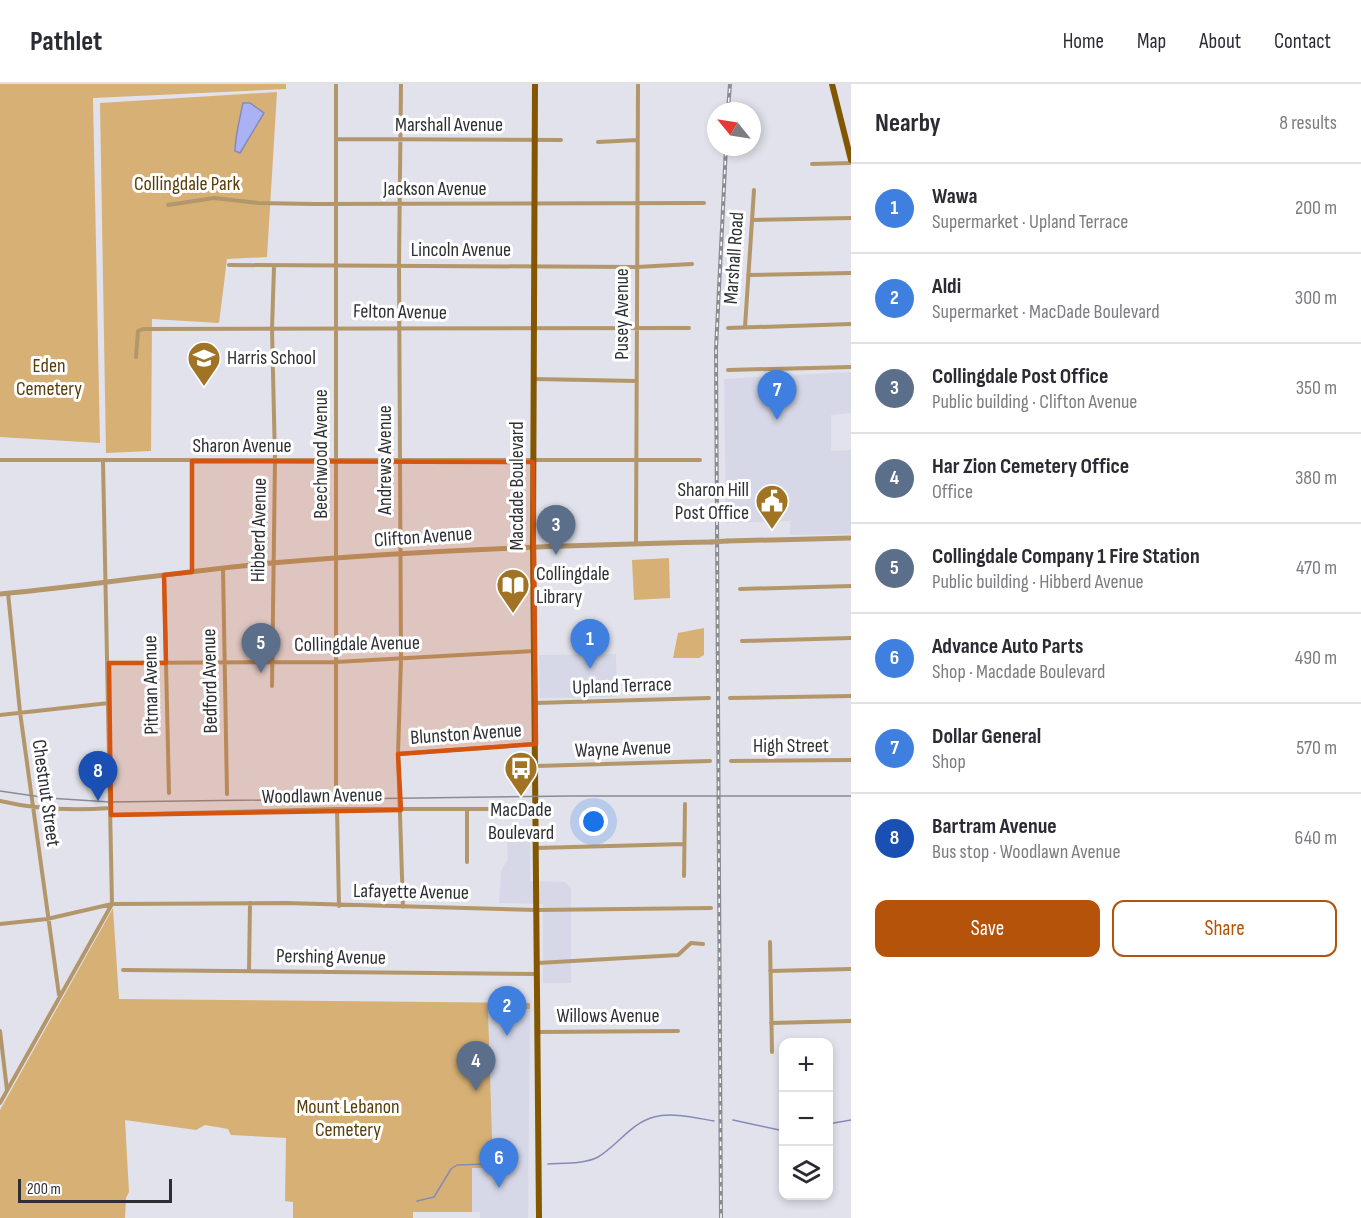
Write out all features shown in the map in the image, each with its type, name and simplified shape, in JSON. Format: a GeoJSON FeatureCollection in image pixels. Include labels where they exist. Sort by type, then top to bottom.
{"type":"FeatureCollection","features":[{"type":"Feature","properties":{"kind":"main road","name":"Macdade Boulevard"},"geometry":{"type":"LineString","coordinates":[[535,84],[533,545],[538,1032]]}},
{"type":"Feature","properties":{"kind":"main road"},"geometry":{"type":"LineString","coordinates":[[832,84],[851,162]]}},
{"type":"Feature","properties":{"kind":"main road"},"geometry":{"type":"LineString","coordinates":[[538,1032],[538,1218]]}},
{"type":"Feature","properties":{"kind":"street","name":"Beechwood Avenue"},"geometry":{"type":"LineString","coordinates":[[336,84],[336,788]]}},
{"type":"Feature","properties":{"kind":"street","name":"Andrews Avenue"},"geometry":{"type":"LineString","coordinates":[[401,84],[399,204],[401,658],[398,754],[403,907]]}},
{"type":"Feature","properties":{"kind":"street","name":"Pusey Avenue"},"geometry":{"type":"LineString","coordinates":[[636,544],[638,84]]}},
{"type":"Feature","properties":{"kind":"street","name":"Marshall Avenue"},"geometry":{"type":"LineString","coordinates":[[337,139],[561,140]]}},
{"type":"Feature","properties":{"kind":"street"},"geometry":{"type":"LineString","coordinates":[[598,142],[637,140]]}},
{"type":"Feature","properties":{"kind":"street"},"geometry":{"type":"LineString","coordinates":[[812,164],[851,162]]}},
{"type":"Feature","properties":{"kind":"street","name":"Marshall Road"},"geometry":{"type":"LineString","coordinates":[[745,327],[754,190]]}},
{"type":"Feature","properties":{"kind":"street","name":"Jackson Avenue"},"geometry":{"type":"LineString","coordinates":[[168,205],[214,198],[258,203],[704,203]]}},
{"type":"Feature","properties":{"kind":"street"},"geometry":{"type":"LineString","coordinates":[[752,220],[851,218]]}},
{"type":"Feature","properties":{"kind":"street","name":"Lincoln Avenue"},"geometry":{"type":"LineString","coordinates":[[229,265],[637,267],[692,264]]}},
{"type":"Feature","properties":{"kind":"street","name":"Hibberd Avenue"},"geometry":{"type":"LineString","coordinates":[[272,686],[275,460],[272,329],[274,267]]}},
{"type":"Feature","properties":{"kind":"street"},"geometry":{"type":"LineString","coordinates":[[748,276],[851,273]]}},
{"type":"Feature","properties":{"kind":"street"},"geometry":{"type":"LineString","coordinates":[[728,328],[851,324]]}},
{"type":"Feature","properties":{"kind":"street","name":"Felton Avenue"},"geometry":{"type":"LineString","coordinates":[[136,357],[135,337],[138,331],[143,329],[637,326],[689,328]]}},
{"type":"Feature","properties":{"kind":"street"},"geometry":{"type":"LineString","coordinates":[[728,370],[851,367]]}},
{"type":"Feature","properties":{"kind":"street"},"geometry":{"type":"LineString","coordinates":[[533,379],[637,381]]}},
{"type":"Feature","properties":{"kind":"street","name":"Sharon Avenue"},"geometry":{"type":"LineString","coordinates":[[0,460],[534,462],[700,460]]}},
{"type":"Feature","properties":{"kind":"street"},"geometry":{"type":"LineString","coordinates":[[0,1103],[112,904],[109,663],[103,461]]}},
{"type":"Feature","properties":{"kind":"street"},"geometry":{"type":"LineString","coordinates":[[192,461],[192,572]]}},
{"type":"Feature","properties":{"kind":"street","name":"Clifton Avenue"},"geometry":{"type":"LineString","coordinates":[[0,594],[223,568],[400,553],[533,545],[851,538]]}},
{"type":"Feature","properties":{"kind":"street","name":"Bedford Avenue"},"geometry":{"type":"LineString","coordinates":[[223,568],[227,794]]}},
{"type":"Feature","properties":{"kind":"street","name":"Pitman Avenue"},"geometry":{"type":"LineString","coordinates":[[164,576],[169,793]]}},
{"type":"Feature","properties":{"kind":"street"},"geometry":{"type":"LineString","coordinates":[[740,589],[851,586]]}},
{"type":"Feature","properties":{"kind":"street","name":"Chestnut Street"},"geometry":{"type":"LineString","coordinates":[[9,593],[20,712],[59,996]]}},
{"type":"Feature","properties":{"kind":"street"},"geometry":{"type":"LineString","coordinates":[[742,641],[851,638]]}},
{"type":"Feature","properties":{"kind":"street","name":"Collingdale Avenue"},"geometry":{"type":"LineString","coordinates":[[109,663],[273,660],[336,662],[535,651]]}},
{"type":"Feature","properties":{"kind":"street"},"geometry":{"type":"LineString","coordinates":[[730,698],[851,696]]}},
{"type":"Feature","properties":{"kind":"street","name":"Upland Terrace"},"geometry":{"type":"LineString","coordinates":[[535,703],[709,698]]}},
{"type":"Feature","properties":{"kind":"street"},"geometry":{"type":"LineString","coordinates":[[0,715],[109,703]]}},
{"type":"Feature","properties":{"kind":"street","name":"Blunston Avenue"},"geometry":{"type":"LineString","coordinates":[[398,754],[536,744]]}},
{"type":"Feature","properties":{"kind":"street","name":"High Street"},"geometry":{"type":"LineString","coordinates":[[731,761],[851,760]]}},
{"type":"Feature","properties":{"kind":"street","name":"Wayne Avenue"},"geometry":{"type":"LineString","coordinates":[[536,766],[710,761]]}},
{"type":"Feature","properties":{"kind":"street"},"geometry":{"type":"LineString","coordinates":[[0,801],[33,809],[66,811],[111,808]]}},
{"type":"Feature","properties":{"kind":"street"},"geometry":{"type":"LineString","coordinates":[[684,876],[685,804]]}},
{"type":"Feature","properties":{"kind":"street"},"geometry":{"type":"LineString","coordinates":[[337,809],[339,906]]}},
{"type":"Feature","properties":{"kind":"street","name":"Woodlawn Avenue"},"geometry":{"type":"LineString","coordinates":[[111,815],[337,809],[534,809]]}},
{"type":"Feature","properties":{"kind":"street"},"geometry":{"type":"LineString","coordinates":[[467,809],[467,861]]}},
{"type":"Feature","properties":{"kind":"street"},"geometry":{"type":"LineString","coordinates":[[536,848],[684,844]]}},
{"type":"Feature","properties":{"kind":"street"},"geometry":{"type":"LineString","coordinates":[[249,971],[250,903]]}},
{"type":"Feature","properties":{"kind":"street","name":"Lafayette Avenue"},"geometry":{"type":"LineString","coordinates":[[0,924],[47,919],[112,904],[250,903],[537,910],[711,908]]}},
{"type":"Feature","properties":{"kind":"street"},"geometry":{"type":"LineString","coordinates":[[770,942],[772,1052]]}},
{"type":"Feature","properties":{"kind":"street"},"geometry":{"type":"LineString","coordinates":[[538,963],[678,955],[691,943],[703,944]]}},
{"type":"Feature","properties":{"kind":"street"},"geometry":{"type":"LineString","coordinates":[[770,971],[851,969]]}},
{"type":"Feature","properties":{"kind":"street","name":"Pershing Avenue"},"geometry":{"type":"LineString","coordinates":[[123,970],[538,974]]}},
{"type":"Feature","properties":{"kind":"street"},"geometry":{"type":"LineString","coordinates":[[771,1023],[851,1021]]}},
{"type":"Feature","properties":{"kind":"street"},"geometry":{"type":"LineString","coordinates":[[0,1031],[7,1089]]}},
{"type":"Feature","properties":{"kind":"street","name":"Willows Avenue"},"geometry":{"type":"LineString","coordinates":[[538,1032],[678,1031]]}},
{"type":"Feature","properties":{"kind":"highlighted area"},"geometry":{"type":"Polygon","coordinates":[[[192,461],[533,462],[536,744],[398,754],[401,810],[111,815],[109,663],[166,663],[164,575],[192,572],[192,461]]]}},
{"type":"Feature","properties":{"kind":"shaded area"},"geometry":{"type":"Polygon","coordinates":[[[851,372],[851,413],[831,415],[831,451],[851,450],[851,534],[790,535],[790,521],[726,523],[724,379],[851,372]]]}},
{"type":"Feature","properties":{"kind":"shaded area"},"geometry":{"type":"Polygon","coordinates":[[[616,654],[617,697],[540,698],[539,655],[616,654]]]}},
{"type":"Feature","properties":{"kind":"shaded area"},"geometry":{"type":"Polygon","coordinates":[[[506,828],[530,829],[530,881],[565,882],[571,888],[571,983],[543,983],[543,904],[499,903],[501,871],[508,859],[506,828]]]}},
{"type":"Feature","properties":{"kind":"shaded area"},"geometry":{"type":"Polygon","coordinates":[[[488,1009],[530,1009],[528,1218],[480,1218],[480,1212],[472,1212],[472,1168],[493,1168],[488,1009]]]}},
{"type":"Feature","properties":{"kind":"green space","name":"Eden Cemetery"},"geometry":{"type":"Polygon","coordinates":[[[0,84],[286,84],[286,89],[93,98],[100,443],[0,437],[0,84]]]}},
{"type":"Feature","properties":{"kind":"green space","name":"Collingdale Park"},"geometry":{"type":"Polygon","coordinates":[[[277,92],[267,257],[227,259],[219,323],[152,319],[151,451],[106,453],[100,103],[277,92]]]}},
{"type":"Feature","properties":{"kind":"green space"},"geometry":{"type":"Polygon","coordinates":[[[669,558],[670,598],[634,600],[632,560],[669,558]]]}},
{"type":"Feature","properties":{"kind":"green space"},"geometry":{"type":"Polygon","coordinates":[[[704,628],[704,655],[699,658],[673,658],[678,633],[704,628]]]}},
{"type":"Feature","properties":{"kind":"green space","name":"Mount Lebanon Cemetery"},"geometry":{"type":"Polygon","coordinates":[[[113,908],[119,999],[530,1003],[530,1009],[488,1010],[493,1168],[472,1168],[472,1212],[413,1212],[413,1218],[293,1218],[293,1202],[285,1201],[286,1138],[231,1135],[228,1129],[205,1125],[196,1130],[125,1120],[129,1192],[126,1198],[125,1218],[0,1218],[0,1110],[113,908]]]}},
{"type":"Feature","properties":{"kind":"water"},"geometry":{"type":"Polygon","coordinates":[[[243,103],[250,103],[264,113],[240,153],[235,151],[235,146],[243,103]]]}},
{"type":"Feature","properties":{"kind":"waterway"},"geometry":{"type":"LineString","coordinates":[[548,1164],[580,1162],[598,1157],[631,1129],[654,1117],[676,1115],[714,1121]]}},
{"type":"Feature","properties":{"kind":"waterway"},"geometry":{"type":"LineString","coordinates":[[733,1120],[779,1130]]}},
{"type":"Feature","properties":{"kind":"waterway"},"geometry":{"type":"LineString","coordinates":[[833,1123],[851,1120]]}},
{"type":"Feature","properties":{"kind":"waterway"},"geometry":{"type":"LineString","coordinates":[[417,1201],[434,1197],[451,1169],[457,1165],[514,1163]]}},
{"type":"Feature","properties":{"kind":"tram line"},"geometry":{"type":"LineString","coordinates":[[0,791],[48,798],[110,802],[572,796],[851,796]]}},
{"type":"Feature","properties":{"kind":"railway"},"geometry":{"type":"LineString","coordinates":[[729,102],[730,84]]}},
{"type":"Feature","properties":{"kind":"railway"},"geometry":{"type":"LineString","coordinates":[[721,1218],[716,349],[726,156]]}},
{"type":"Feature","properties":{"kind":"place","name":"Harris School"},"geometry":{"type":"Point","coordinates":[204,387]}},
{"type":"Feature","properties":{"kind":"place","name":"Dollar General"},"geometry":{"type":"Point","coordinates":[777,420]}},
{"type":"Feature","properties":{"kind":"place","name":"Sharon Hill Post Office"},"geometry":{"type":"Point","coordinates":[772,530]}},
{"type":"Feature","properties":{"kind":"place","name":"Collingdale Post Office"},"geometry":{"type":"Point","coordinates":[556,555]}},
{"type":"Feature","properties":{"kind":"place","name":"Collingdale Library"},"geometry":{"type":"Point","coordinates":[513,614]}},
{"type":"Feature","properties":{"kind":"place","name":"Wawa"},"geometry":{"type":"Point","coordinates":[590,669]}},
{"type":"Feature","properties":{"kind":"place","name":"Collingdale Company 1 Fire Station"},"geometry":{"type":"Point","coordinates":[261,673]}},
{"type":"Feature","properties":{"kind":"place","name":"MacDade Boulevard"},"geometry":{"type":"Point","coordinates":[521,797]}},
{"type":"Feature","properties":{"kind":"place","name":"Bartram Avenue"},"geometry":{"type":"Point","coordinates":[98,801]}},
{"type":"Feature","properties":{"kind":"place","name":"Aldi"},"geometry":{"type":"Point","coordinates":[507,1036]}},
{"type":"Feature","properties":{"kind":"place","name":"Har Zion Cemetery Office"},"geometry":{"type":"Point","coordinates":[476,1091]}},
{"type":"Feature","properties":{"kind":"place","name":"Advance Auto Parts"},"geometry":{"type":"Point","coordinates":[499,1188]}}]}
